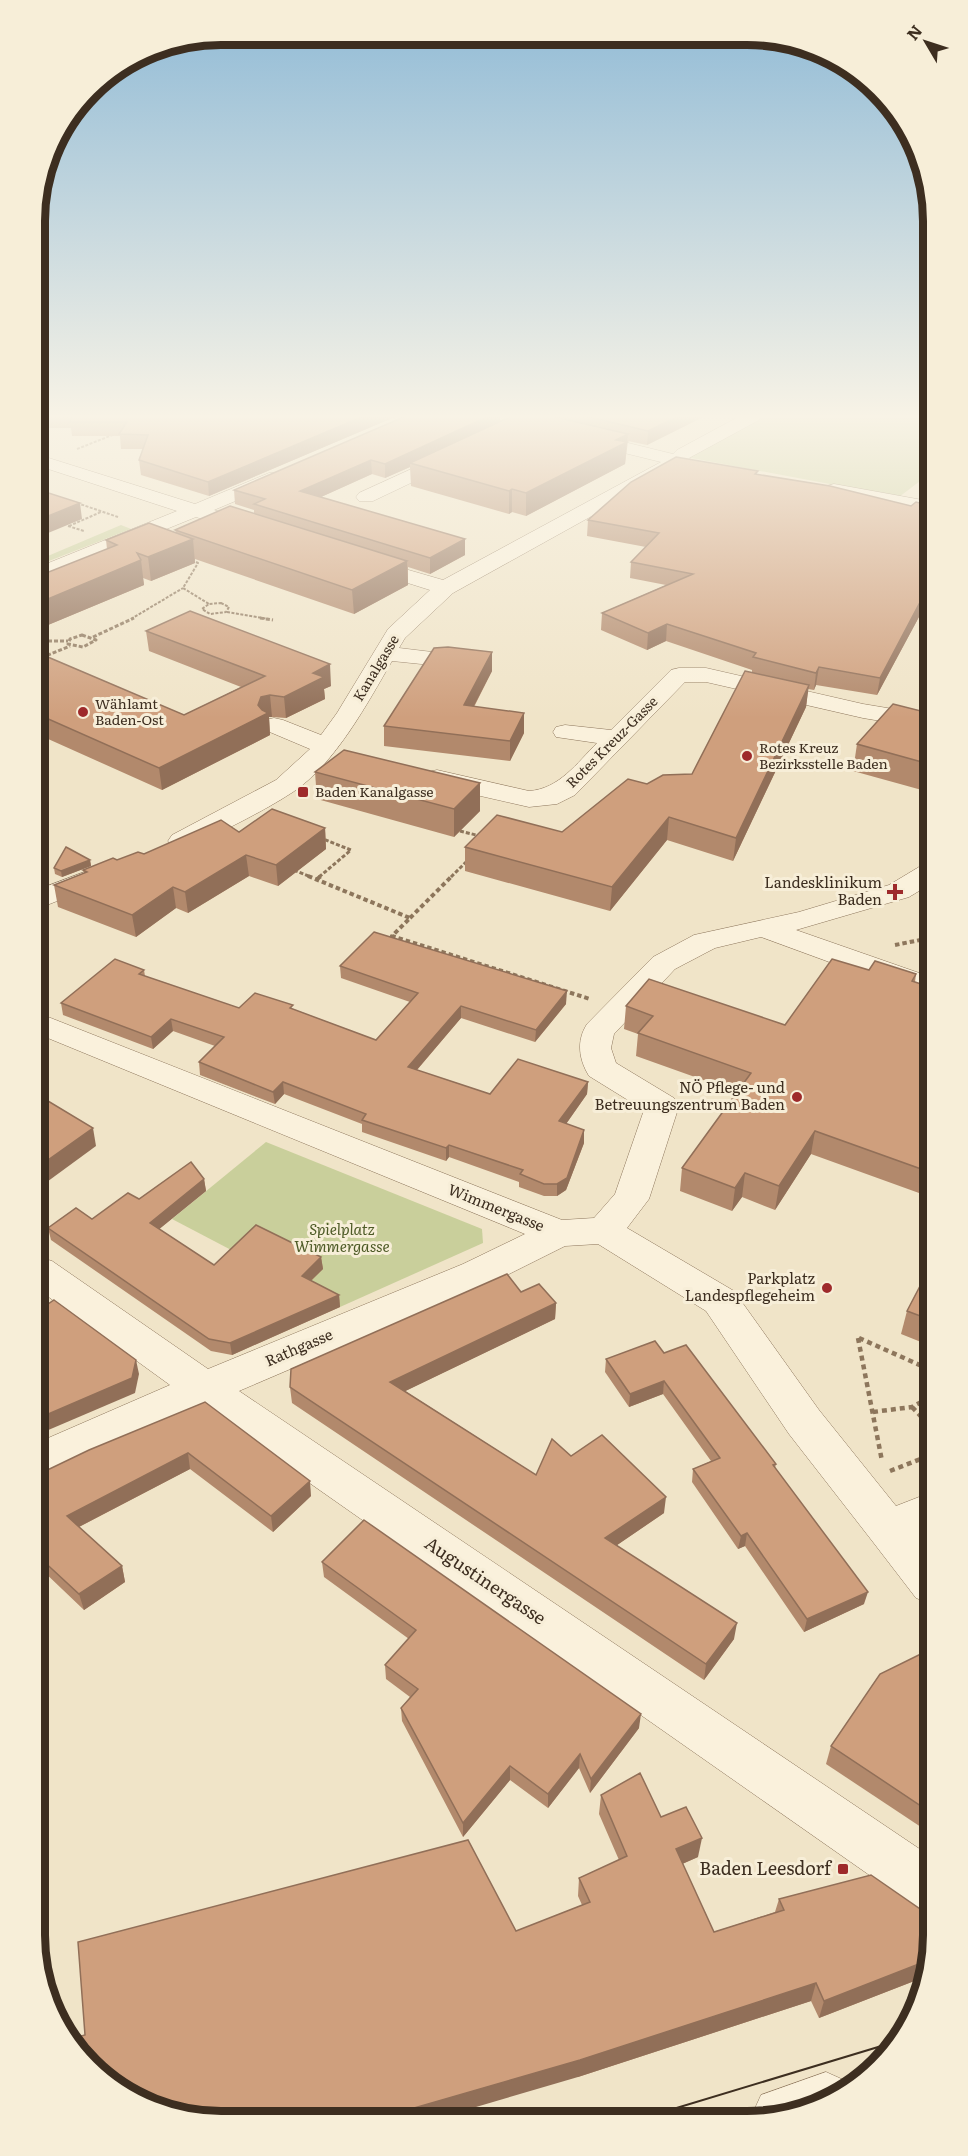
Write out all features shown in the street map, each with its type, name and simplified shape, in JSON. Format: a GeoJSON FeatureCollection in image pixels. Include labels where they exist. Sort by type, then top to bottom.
{"type":"FeatureCollection","features":[{"type":"Feature","properties":{"kind":"street"},"geometry":{"type":"LineString","coordinates":[[45,572],[183,517]]}},
{"type":"Feature","properties":{"kind":"street"},"geometry":{"type":"LineString","coordinates":[[215,517],[267,533]]}},
{"type":"Feature","properties":{"kind":"street","name":"Kanalgasse"},"geometry":{"type":"LineString","coordinates":[[155,852],[187,839],[285,786],[330,752],[348,715],[396,634],[445,588],[575,517]]}},
{"type":"Feature","properties":{"kind":"street"},"geometry":{"type":"LineString","coordinates":[[344,557],[445,588]]}},
{"type":"Feature","properties":{"kind":"street"},"geometry":{"type":"LineString","coordinates":[[383,653],[441,659]]}},
{"type":"Feature","properties":{"kind":"street","name":"Rotes Kreuz-Gasse"},"geometry":{"type":"LineString","coordinates":[[414,773],[529,799],[548,798],[566,789],[679,675],[706,675],[863,711],[923,721]]}},
{"type":"Feature","properties":{"kind":"street"},"geometry":{"type":"LineString","coordinates":[[274,724],[330,752]]}},
{"type":"Feature","properties":{"kind":"street"},"geometry":{"type":"LineString","coordinates":[[565,732],[617,738]]}},
{"type":"Feature","properties":{"kind":"street"},"geometry":{"type":"LineString","coordinates":[[45,897],[123,865]]}},
{"type":"Feature","properties":{"kind":"street"},"geometry":{"type":"LineString","coordinates":[[923,877],[899,891],[806,919],[705,941],[664,963],[598,1031],[595,1048],[601,1069],[662,1106],[631,1199],[604,1231],[720,1300],[804,1422],[923,1573]]}},
{"type":"Feature","properties":{"kind":"street"},"geometry":{"type":"LineString","coordinates":[[763,928],[923,985]]}},
{"type":"Feature","properties":{"kind":"street","name":"Wimmergasse"},"geometry":{"type":"LineString","coordinates":[[45,1026],[559,1233],[604,1231]]}},
{"type":"Feature","properties":{"kind":"street","name":"Rathgasse"},"geometry":{"type":"LineString","coordinates":[[45,1458],[476,1274],[559,1233]]}},
{"type":"Feature","properties":{"kind":"street","name":"Augustinergasse"},"geometry":{"type":"LineString","coordinates":[[45,1276],[204,1389],[923,1881]]}},
{"type":"Feature","properties":{"kind":"street"},"geometry":{"type":"LineString","coordinates":[[888,1529],[923,1514]]}},
{"type":"Feature","properties":{"kind":"path"},"geometry":{"type":"LineString","coordinates":[[90,533],[68,525],[91,517]]}},
{"type":"Feature","properties":{"kind":"path"},"geometry":{"type":"LineString","coordinates":[[117,517],[125,519]]}},
{"type":"Feature","properties":{"kind":"path"},"geometry":{"type":"LineString","coordinates":[[45,641],[68,640],[81,635],[93,637],[142,614],[183,588],[198,563],[185,558]]}},
{"type":"Feature","properties":{"kind":"path"},"geometry":{"type":"LineString","coordinates":[[183,588],[209,604],[227,605],[229,609],[226,612]]}},
{"type":"Feature","properties":{"kind":"path"},"geometry":{"type":"LineString","coordinates":[[209,604],[202,609],[205,613],[226,612],[273,620]]}},
{"type":"Feature","properties":{"kind":"path"},"geometry":{"type":"LineString","coordinates":[[45,656],[71,646],[92,645],[96,640],[93,637]]}},
{"type":"Feature","properties":{"kind":"path"},"geometry":{"type":"LineString","coordinates":[[68,640],[71,646]]}},
{"type":"Feature","properties":{"kind":"path"},"geometry":{"type":"LineString","coordinates":[[460,831],[489,838],[529,799]]}},
{"type":"Feature","properties":{"kind":"path"},"geometry":{"type":"LineString","coordinates":[[317,879],[351,850],[321,839]]}},
{"type":"Feature","properties":{"kind":"path"},"geometry":{"type":"LineString","coordinates":[[473,854],[392,936],[620,1008]]}},
{"type":"Feature","properties":{"kind":"path"},"geometry":{"type":"LineString","coordinates":[[288,867],[410,918]]}},
{"type":"Feature","properties":{"kind":"path"},"geometry":{"type":"LineString","coordinates":[[884,1473],[858,1338],[923,1366]]}},
{"type":"Feature","properties":{"kind":"path"},"geometry":{"type":"LineString","coordinates":[[873,1412],[912,1407],[923,1401]]}},
{"type":"Feature","properties":{"kind":"path"},"geometry":{"type":"LineString","coordinates":[[912,1407],[923,1419]]}},
{"type":"Feature","properties":{"kind":"green space"},"geometry":{"type":"Polygon","coordinates":[[[121,525],[131,529],[45,562],[45,557],[121,525]]]}},
{"type":"Feature","properties":{"kind":"green space","name":"Spielplatz Wimmergasse"},"geometry":{"type":"Polygon","coordinates":[[[266,1142],[482,1229],[483,1243],[340,1307],[172,1219],[266,1142]]]}},
{"type":"Feature","properties":{"kind":"building"},"geometry":{"type":"Polygon","coordinates":[[[206,517],[264,517],[407,561],[352,590],[175,530],[206,517]]]}},
{"type":"Feature","properties":{"kind":"building"},"geometry":{"type":"Polygon","coordinates":[[[295,517],[388,517],[465,539],[430,558],[295,517]]]}},
{"type":"Feature","properties":{"kind":"building"},"geometry":{"type":"Polygon","coordinates":[[[592,517],[923,517],[923,596],[880,678],[819,667],[816,673],[753,657],[756,653],[667,624],[648,633],[602,613],[693,574],[631,562],[659,533],[588,520],[592,517]]]}},
{"type":"Feature","properties":{"kind":"building"},"geometry":{"type":"Polygon","coordinates":[[[149,523],[193,539],[148,557],[137,553],[141,560],[45,600],[45,573],[117,545],[106,540],[149,523]]]}},
{"type":"Feature","properties":{"kind":"building"},"geometry":{"type":"Polygon","coordinates":[[[190,611],[330,664],[313,673],[324,677],[284,697],[270,695],[261,697],[258,705],[268,713],[159,768],[45,718],[45,656],[184,715],[265,676],[146,631],[190,611]]]}},
{"type":"Feature","properties":{"kind":"building"},"geometry":{"type":"Polygon","coordinates":[[[448,647],[492,652],[464,705],[524,713],[510,741],[384,726],[434,648],[448,647]]]}},
{"type":"Feature","properties":{"kind":"building"},"geometry":{"type":"Polygon","coordinates":[[[745,671],[809,685],[736,838],[669,817],[612,887],[465,847],[497,815],[562,832],[628,779],[647,784],[663,775],[692,774],[745,671]]]}},
{"type":"Feature","properties":{"kind":"building"},"geometry":{"type":"Polygon","coordinates":[[[893,704],[923,712],[923,762],[857,744],[893,704]]]}},
{"type":"Feature","properties":{"kind":"building"},"geometry":{"type":"Polygon","coordinates":[[[344,750],[480,783],[454,809],[315,772],[344,750]]]}},
{"type":"Feature","properties":{"kind":"building"},"geometry":{"type":"Polygon","coordinates":[[[272,809],[325,828],[276,865],[246,855],[185,892],[173,887],[132,915],[54,885],[87,872],[83,870],[113,858],[117,860],[138,852],[144,854],[221,820],[239,832],[272,809]]]}},
{"type":"Feature","properties":{"kind":"building"},"geometry":{"type":"Polygon","coordinates":[[[66,847],[90,860],[61,871],[54,868],[66,847]]]}},
{"type":"Feature","properties":{"kind":"building"},"geometry":{"type":"Polygon","coordinates":[[[374,932],[567,991],[536,1030],[461,1006],[408,1067],[490,1094],[518,1059],[588,1082],[559,1121],[584,1130],[567,1178],[557,1184],[544,1184],[520,1174],[523,1170],[449,1145],[446,1148],[362,1120],[366,1114],[283,1082],[273,1092],[199,1062],[224,1037],[171,1019],[151,1037],[61,1003],[115,959],[144,970],[139,974],[239,1008],[255,993],[293,1005],[290,1008],[376,1040],[418,993],[340,966],[374,932]]]}},
{"type":"Feature","properties":{"kind":"building","name":"NÖ Pflege- und Betreuungszentrum Baden"},"geometry":{"type":"Polygon","coordinates":[[[832,959],[869,970],[875,961],[916,974],[912,981],[923,985],[923,1170],[815,1131],[779,1186],[745,1173],[735,1188],[682,1168],[751,1073],[638,1033],[653,1016],[626,1006],[649,979],[785,1025],[832,959]]]}},
{"type":"Feature","properties":{"kind":"building"},"geometry":{"type":"Polygon","coordinates":[[[45,1099],[93,1128],[45,1162],[45,1099]]]}},
{"type":"Feature","properties":{"kind":"building"},"geometry":{"type":"Polygon","coordinates":[[[191,1162],[204,1179],[150,1223],[214,1265],[256,1225],[321,1257],[302,1276],[339,1295],[230,1343],[209,1339],[48,1228],[76,1208],[92,1219],[128,1193],[139,1199],[191,1162]]]}},
{"type":"Feature","properties":{"kind":"building"},"geometry":{"type":"Polygon","coordinates":[[[507,1274],[521,1292],[539,1284],[556,1303],[390,1382],[536,1475],[552,1439],[571,1456],[602,1435],[666,1497],[605,1538],[737,1623],[706,1664],[290,1387],[291,1369],[507,1274]]]}},
{"type":"Feature","properties":{"kind":"building"},"geometry":{"type":"Polygon","coordinates":[[[923,1280],[923,1317],[907,1311],[923,1280]]]}},
{"type":"Feature","properties":{"kind":"building"},"geometry":{"type":"Polygon","coordinates":[[[54,1300],[136,1360],[132,1378],[45,1415],[45,1306],[54,1300]]]}},
{"type":"Feature","properties":{"kind":"building"},"geometry":{"type":"Polygon","coordinates":[[[655,1341],[664,1353],[686,1345],[776,1464],[773,1465],[868,1592],[807,1619],[747,1533],[741,1536],[693,1469],[720,1458],[664,1381],[630,1394],[606,1359],[655,1341]]]}},
{"type":"Feature","properties":{"kind":"building"},"geometry":{"type":"Polygon","coordinates":[[[205,1402],[310,1481],[271,1516],[188,1453],[67,1516],[122,1566],[79,1594],[45,1563],[45,1471],[89,1450],[205,1402]]]}},
{"type":"Feature","properties":{"kind":"building"},"geometry":{"type":"Polygon","coordinates":[[[364,1520],[641,1714],[591,1779],[580,1754],[548,1794],[510,1766],[463,1823],[401,1708],[418,1689],[385,1665],[416,1630],[322,1562],[364,1520]]]}},
{"type":"Feature","properties":{"kind":"building"},"geometry":{"type":"Polygon","coordinates":[[[923,1653],[923,1807],[831,1746],[880,1674],[923,1653]]]}},
{"type":"Feature","properties":{"kind":"building"},"geometry":{"type":"Polygon","coordinates":[[[640,1773],[661,1817],[686,1807],[702,1838],[676,1849],[714,1932],[784,1910],[779,1899],[871,1875],[923,1911],[923,1947],[920,1963],[824,2001],[816,1983],[580,2060],[404,2111],[221,2111],[186,2108],[143,2093],[114,2075],[96,2060],[78,2037],[85,2035],[78,1942],[468,1840],[516,1931],[590,1902],[579,1878],[627,1856],[601,1795],[640,1773]]]}},
{"type":"Feature","properties":{"kind":"tram line"},"geometry":{"type":"LineString","coordinates":[[667,2111],[883,2045]]}},
{"type":"Feature","properties":{"kind":"place","name":"Wählamt Baden-Ost"},"geometry":{"type":"Point","coordinates":[83,712]}},
{"type":"Feature","properties":{"kind":"place","name":"Rotes Kreuz Bezirksstelle Baden"},"geometry":{"type":"Point","coordinates":[747,756]}},
{"type":"Feature","properties":{"kind":"place","name":"Baden Kanalgasse"},"geometry":{"type":"Point","coordinates":[303,792]}},
{"type":"Feature","properties":{"kind":"place","name":"Landesklinikum Baden"},"geometry":{"type":"Point","coordinates":[895,892]}},
{"type":"Feature","properties":{"kind":"place","name":"NÖ Pflege- und Betreuungszentrum Baden"},"geometry":{"type":"Point","coordinates":[797,1097]}},
{"type":"Feature","properties":{"kind":"place","name":"Parkplatz Landespflegeheim"},"geometry":{"type":"Point","coordinates":[827,1288]}},
{"type":"Feature","properties":{"kind":"place","name":"Baden Leesdorf"},"geometry":{"type":"Point","coordinates":[843,1869]}}]}
